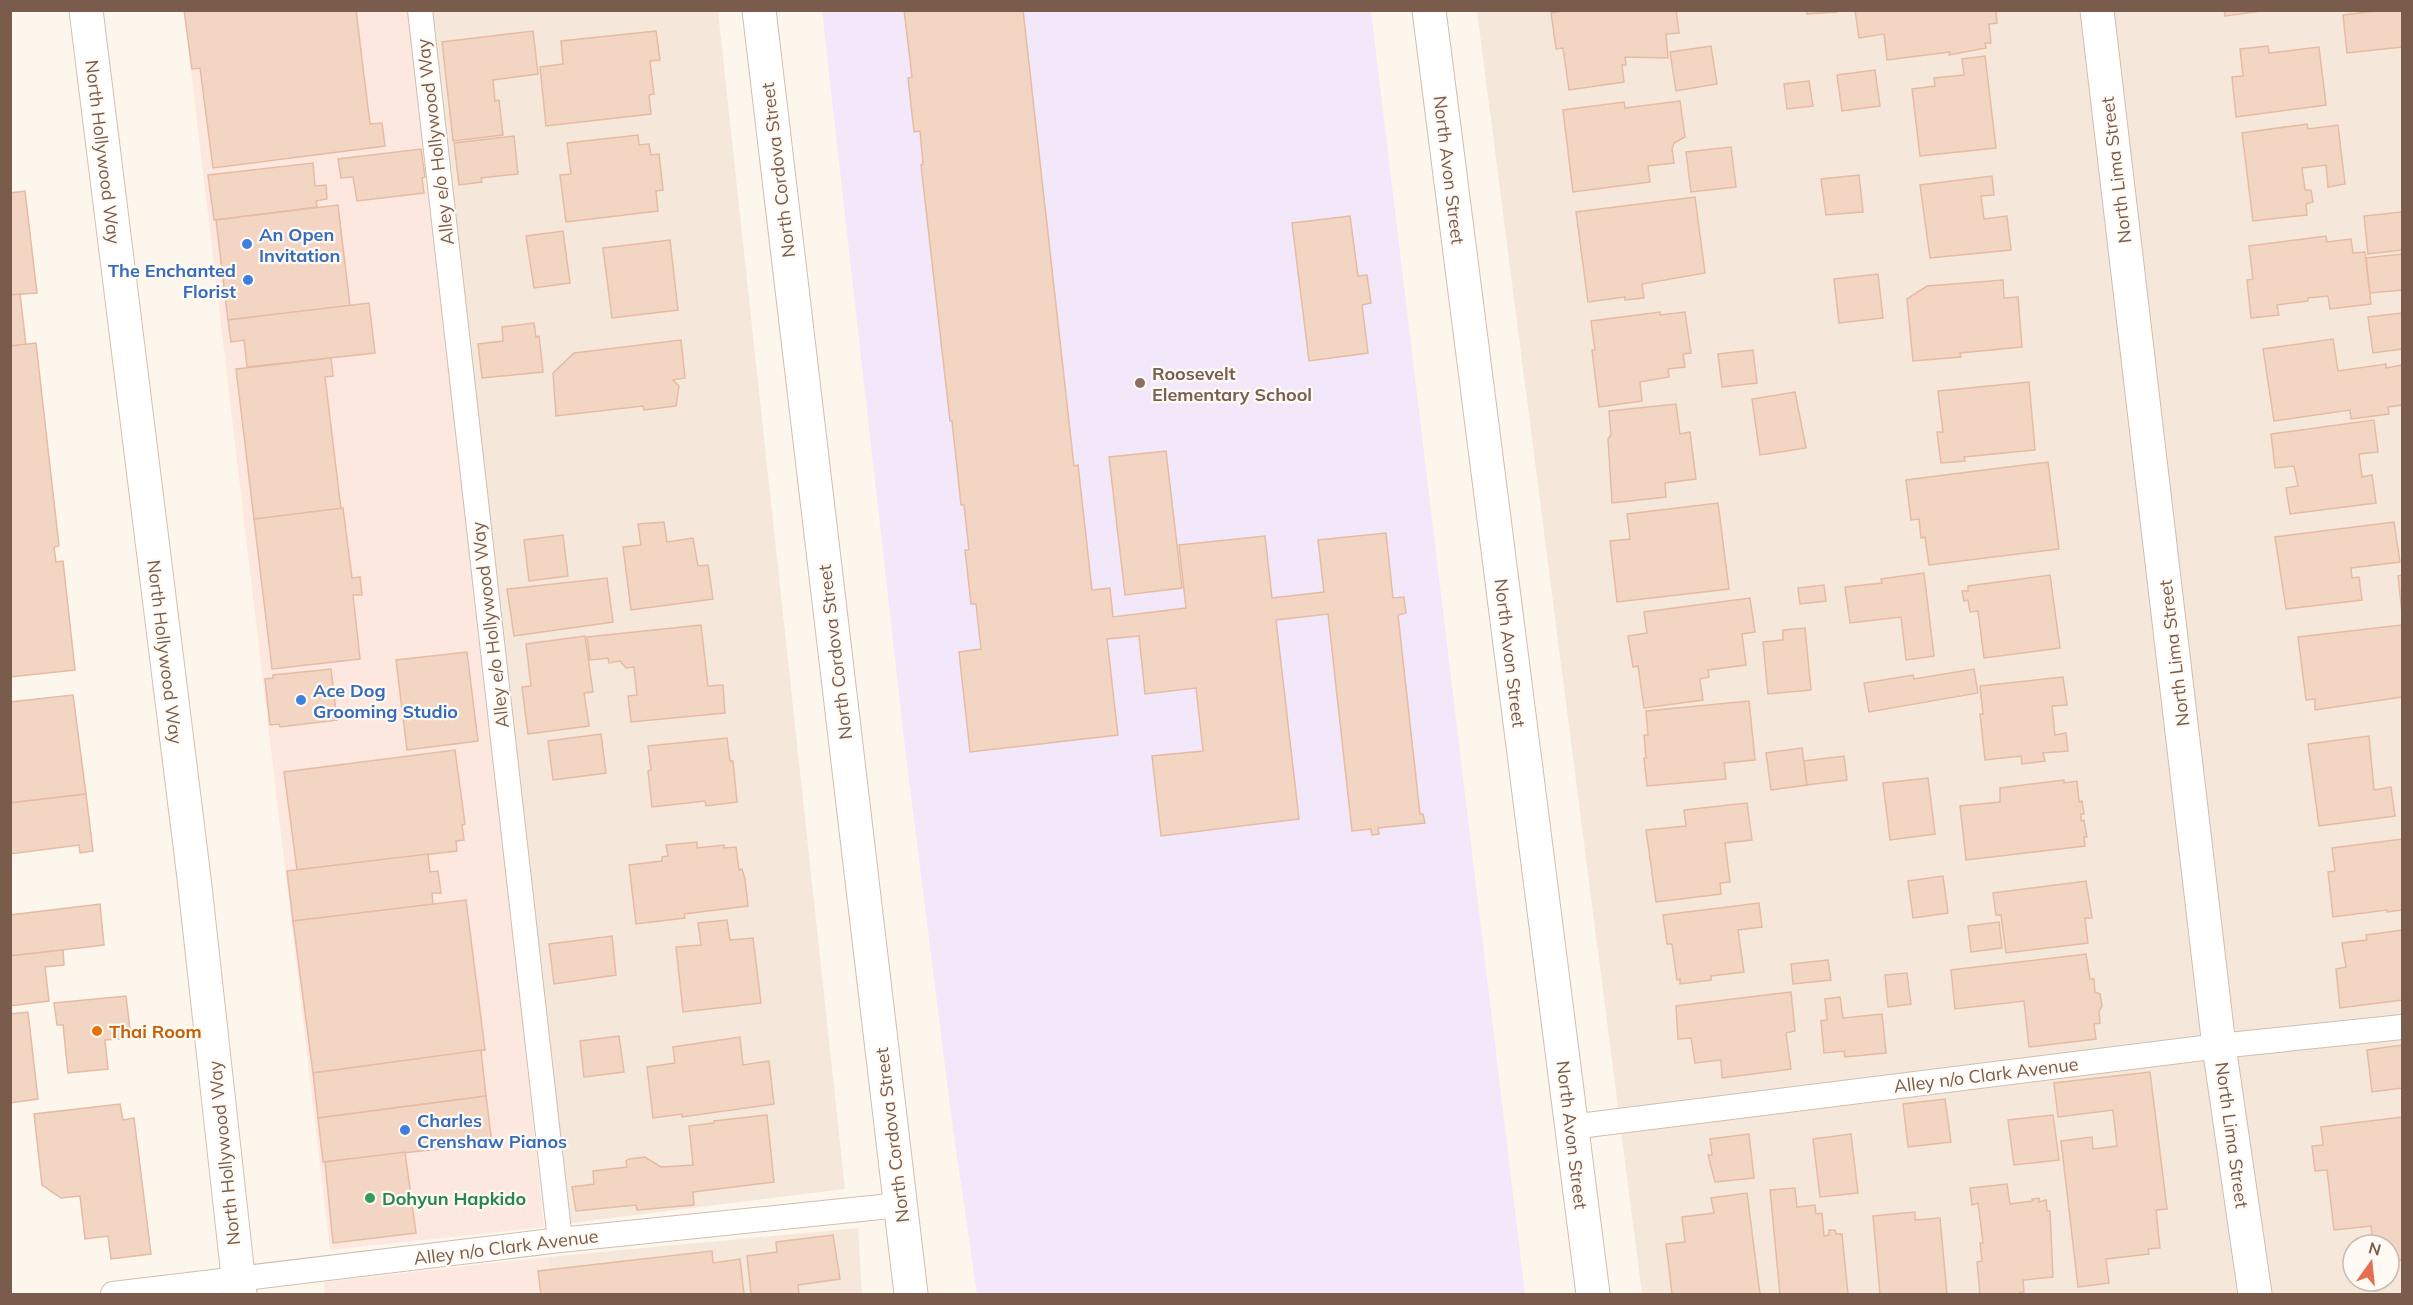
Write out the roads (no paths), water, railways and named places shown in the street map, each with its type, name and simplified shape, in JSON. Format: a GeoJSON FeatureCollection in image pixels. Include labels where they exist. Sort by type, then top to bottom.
{"type":"FeatureCollection","features":[{"type":"Feature","properties":{"kind":"street","name":"North Hollywood Way"},"geometry":{"type":"LineString","coordinates":[[86,10],[194,878],[239,1287]]}},
{"type":"Feature","properties":{"kind":"street","name":"North Cordova Street"},"geometry":{"type":"LineString","coordinates":[[759,10],[910,1294]]}},
{"type":"Feature","properties":{"kind":"street","name":"North Avon Street"},"geometry":{"type":"LineString","coordinates":[[1429,10],[1593,1294]]}},
{"type":"Feature","properties":{"kind":"street","name":"North Lima Street"},"geometry":{"type":"LineString","coordinates":[[2097,10],[2219,1046],[2255,1294]]}},
{"type":"Feature","properties":{"kind":"lane","name":"Alley e/o Hollywood Way"},"geometry":{"type":"LineString","coordinates":[[420,10],[560,1240]]}},
{"type":"Feature","properties":{"kind":"lane","name":"Alley n/o Clark Avenue"},"geometry":{"type":"LineString","coordinates":[[1571,1127],[2219,1046],[2403,1027]]}},
{"type":"Feature","properties":{"kind":"lane","name":"Alley n/o Clark Avenue"},"geometry":{"type":"LineString","coordinates":[[113,1294],[239,1287],[560,1240],[900,1205]]}},
{"type":"Feature","properties":{"kind":"place","name":"An Open Invitation"},"geometry":{"type":"Point","coordinates":[247,244]}},
{"type":"Feature","properties":{"kind":"place","name":"The Enchanted Florist"},"geometry":{"type":"Point","coordinates":[248,280]}},
{"type":"Feature","properties":{"kind":"place","name":"Roosevelt Elementary School"},"geometry":{"type":"Point","coordinates":[1140,383]}},
{"type":"Feature","properties":{"kind":"place","name":"Ace Dog Grooming Studio"},"geometry":{"type":"Point","coordinates":[301,700]}},
{"type":"Feature","properties":{"kind":"place","name":"Thai Room"},"geometry":{"type":"Point","coordinates":[97,1031]}},
{"type":"Feature","properties":{"kind":"place","name":"Charles Crenshaw Pianos"},"geometry":{"type":"Point","coordinates":[405,1130]}},
{"type":"Feature","properties":{"kind":"place","name":"Dohyun Hapkido"},"geometry":{"type":"Point","coordinates":[370,1198]}}]}
